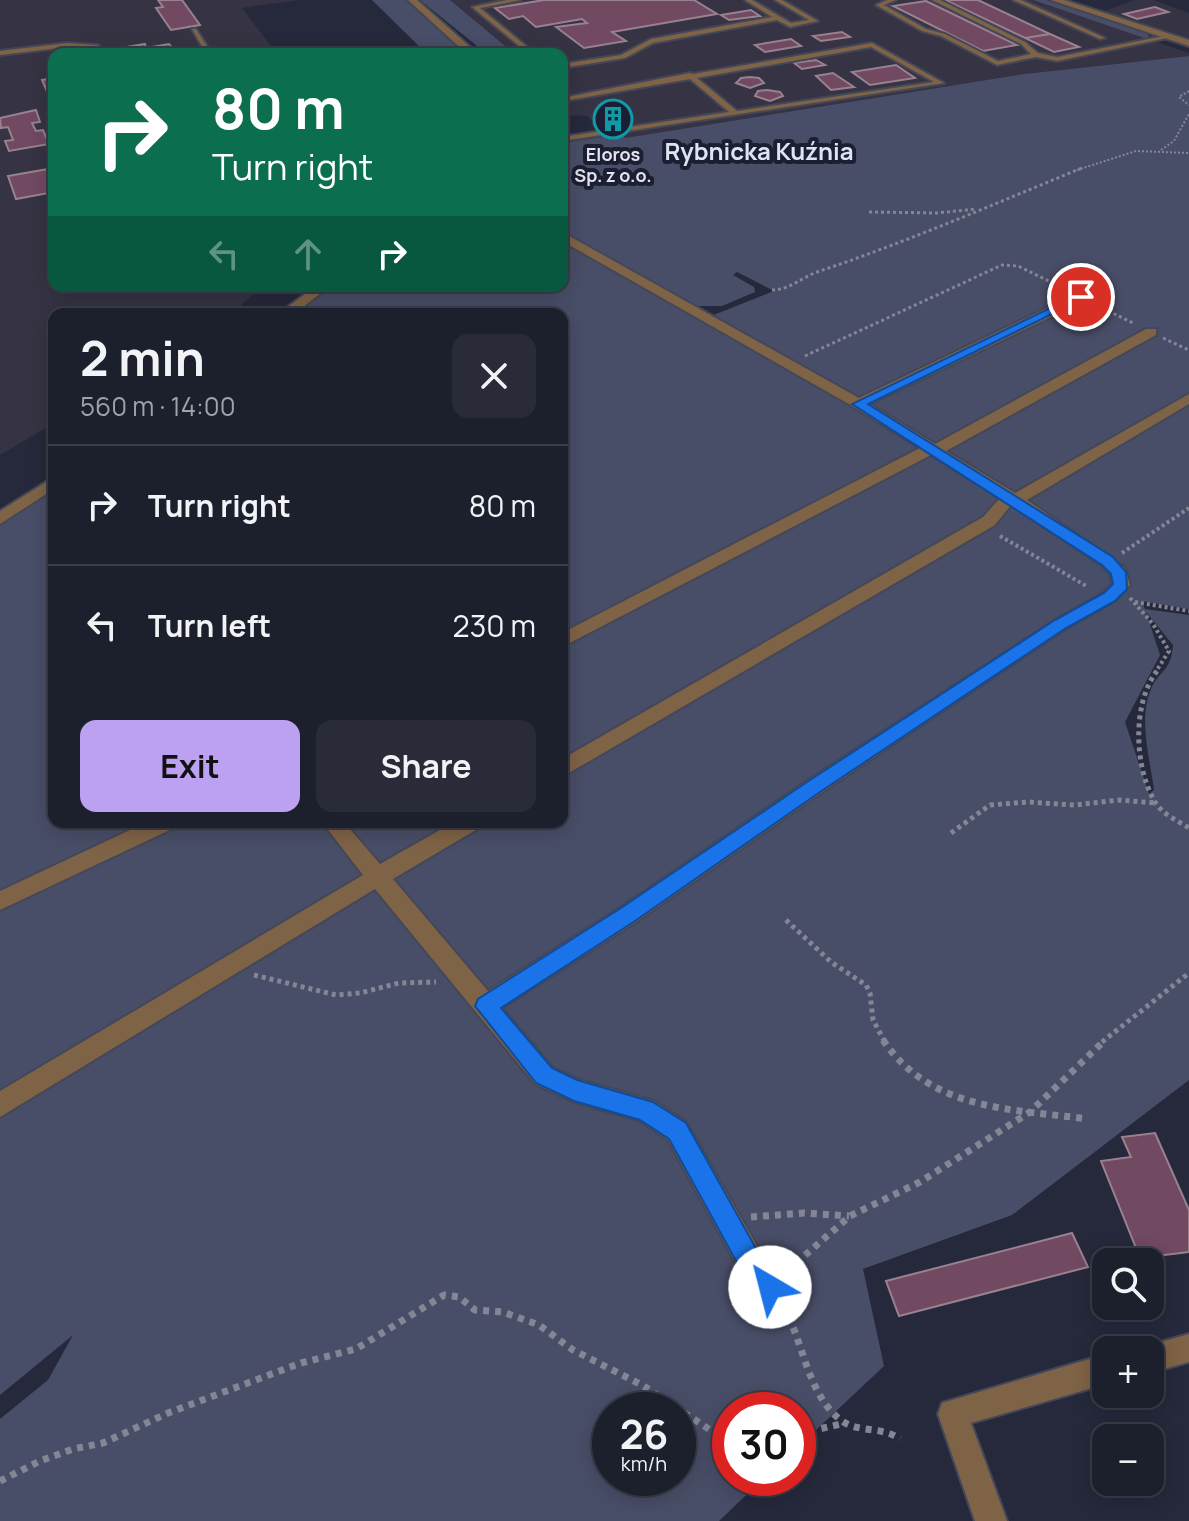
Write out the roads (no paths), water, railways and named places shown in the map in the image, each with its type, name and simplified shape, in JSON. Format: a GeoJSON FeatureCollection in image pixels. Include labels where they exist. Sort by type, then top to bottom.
{"type":"FeatureCollection","features":[{"type":"Feature","properties":{"kind":"street"},"geometry":{"type":"LineString","coordinates":[[412,0],[466,48]]}},
{"type":"Feature","properties":{"kind":"street"},"geometry":{"type":"LineString","coordinates":[[1055,0],[1189,43]]}},
{"type":"Feature","properties":{"kind":"street"},"geometry":{"type":"LineString","coordinates":[[482,1002],[628,915],[814,787],[1061,624],[1109,597],[1121,585],[1119,572],[1107,561],[934,449],[568,239]]}},
{"type":"Feature","properties":{"kind":"street"},"geometry":{"type":"LineString","coordinates":[[293,308],[316,292]]}},
{"type":"Feature","properties":{"kind":"street"},"geometry":{"type":"LineString","coordinates":[[859,404],[1081,297]]}},
{"type":"Feature","properties":{"kind":"street"},"geometry":{"type":"LineString","coordinates":[[568,638],[934,449],[1151,332]]}},
{"type":"Feature","properties":{"kind":"street"},"geometry":{"type":"LineString","coordinates":[[568,766],[989,521],[1011,499],[1189,398]]}},
{"type":"Feature","properties":{"kind":"street"},"geometry":{"type":"LineString","coordinates":[[0,519],[48,486]]}},
{"type":"Feature","properties":{"kind":"street"},"geometry":{"type":"LineString","coordinates":[[0,901],[154,828]]}},
{"type":"Feature","properties":{"kind":"street"},"geometry":{"type":"LineString","coordinates":[[337,828],[544,1076],[574,1090],[645,1110],[677,1131],[750,1261],[770,1287]]}},
{"type":"Feature","properties":{"kind":"street"},"geometry":{"type":"LineString","coordinates":[[0,1105],[462,828]]}},
{"type":"Feature","properties":{"kind":"street"},"geometry":{"type":"LineString","coordinates":[[1164,1354],[1189,1348]]}},
{"type":"Feature","properties":{"kind":"street"},"geometry":{"type":"LineString","coordinates":[[991,1521],[953,1414],[1092,1373]]}},
{"type":"Feature","properties":{"kind":"lane"},"geometry":{"type":"LineString","coordinates":[[518,0],[475,7],[526,48]]}},
{"type":"Feature","properties":{"kind":"lane"},"geometry":{"type":"LineString","coordinates":[[748,0],[790,25],[815,21],[778,0]]}},
{"type":"Feature","properties":{"kind":"lane"},"geometry":{"type":"LineString","coordinates":[[893,0],[882,2],[881,8],[997,63],[1036,55],[1057,59],[1169,37]]}},
{"type":"Feature","properties":{"kind":"lane"},"geometry":{"type":"LineString","coordinates":[[935,0],[1023,43],[1036,55]]}},
{"type":"Feature","properties":{"kind":"lane"},"geometry":{"type":"LineString","coordinates":[[1016,0],[1102,38]]}},
{"type":"Feature","properties":{"kind":"lane"},"geometry":{"type":"LineString","coordinates":[[568,65],[623,57],[651,41],[778,18]]}},
{"type":"Feature","properties":{"kind":"lane"},"geometry":{"type":"LineString","coordinates":[[194,30],[205,48]]}},
{"type":"Feature","properties":{"kind":"lane"},"geometry":{"type":"LineString","coordinates":[[51,48],[81,45],[98,48]]}},
{"type":"Feature","properties":{"kind":"lane"},"geometry":{"type":"LineString","coordinates":[[568,138],[941,83],[872,45],[569,98]]}},
{"type":"Feature","properties":{"kind":"lane"},"geometry":{"type":"LineString","coordinates":[[0,53],[48,48]]}},
{"type":"Feature","properties":{"kind":"lane"},"geometry":{"type":"LineString","coordinates":[[690,75],[736,114]]}},
{"type":"Feature","properties":{"kind":"place","name":"Eloros Sp. z o.o."},"geometry":{"type":"Point","coordinates":[613,119]}},
{"type":"Feature","properties":{"kind":"district","name":"Rybnicka Kuźnia"},"geometry":{"type":"Point","coordinates":[759,150]}}]}
